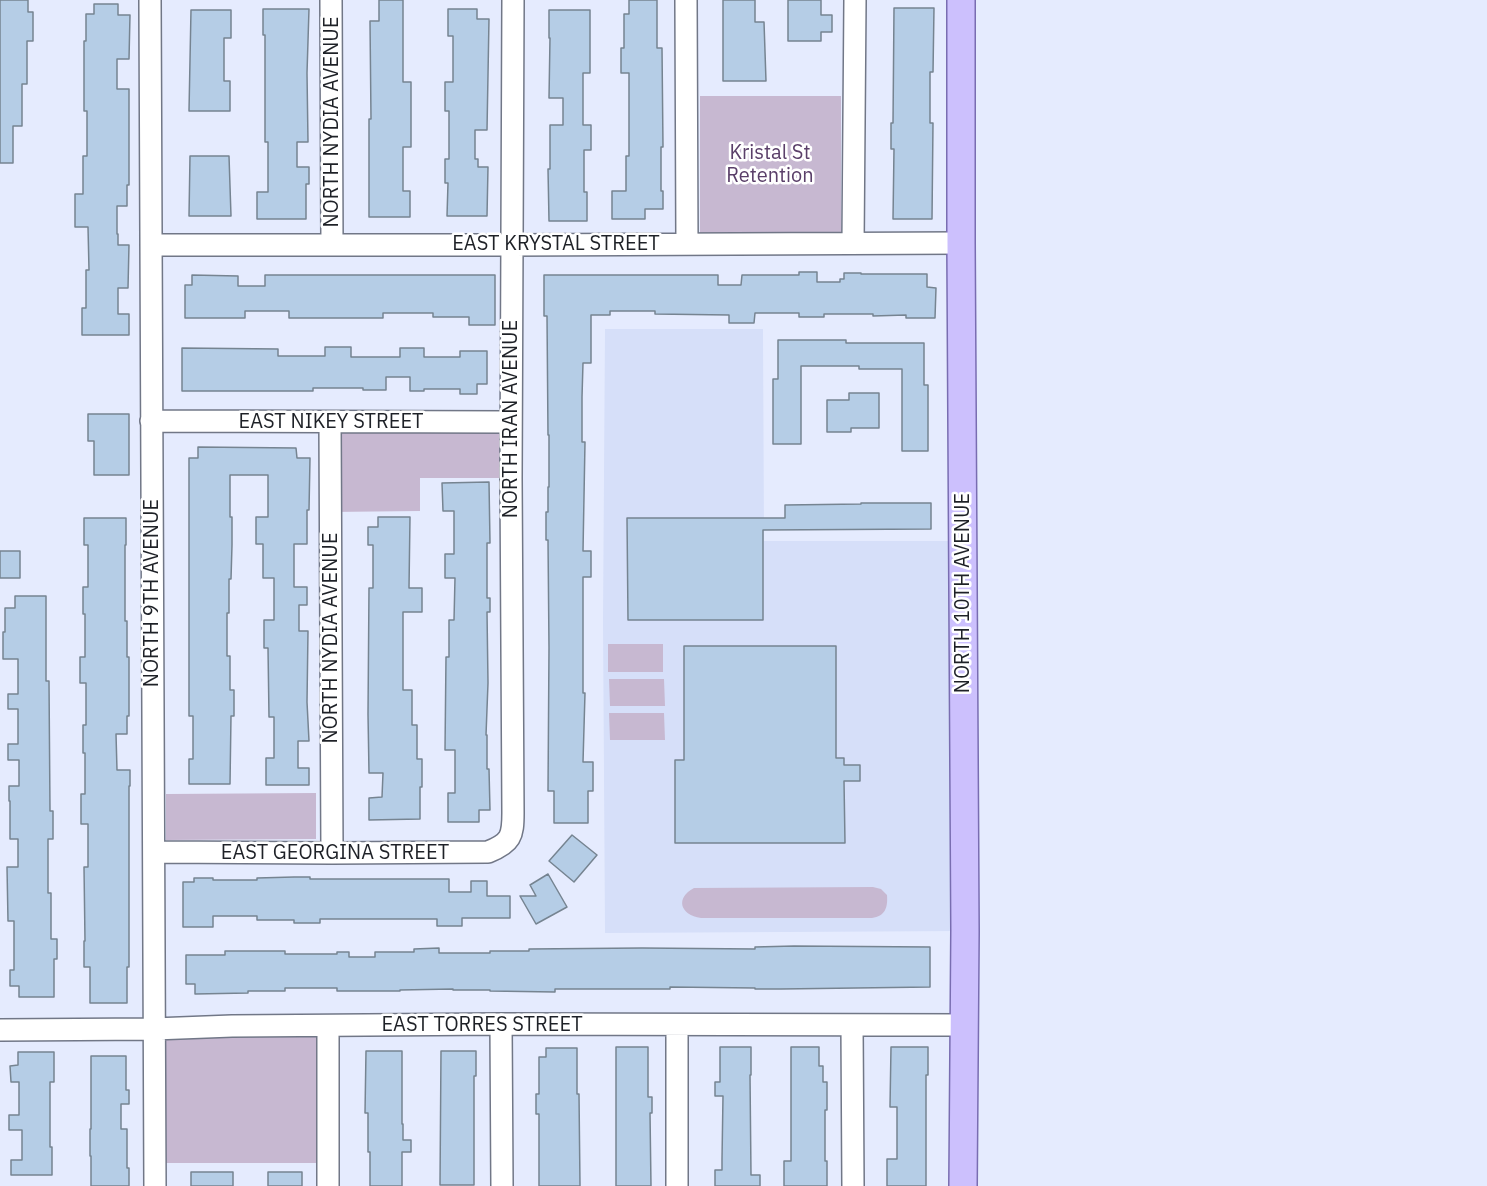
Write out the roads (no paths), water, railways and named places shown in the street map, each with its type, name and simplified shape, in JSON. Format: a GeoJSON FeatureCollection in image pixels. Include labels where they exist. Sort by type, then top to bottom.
{"type":"FeatureCollection","features":[{"type":"Feature","properties":{"kind":"main road","name":"NORTH 10TH AVENUE"},"geometry":{"type":"LineString","coordinates":[[961,0],[965,931],[963,1186]]}},
{"type":"Feature","properties":{"kind":"street","name":"NORTH 9TH AVENUE"},"geometry":{"type":"LineString","coordinates":[[150,0],[155,1186]]}},
{"type":"Feature","properties":{"kind":"street","name":"NORTH NYDIA AVENUE"},"geometry":{"type":"LineString","coordinates":[[331,0],[332,245]]}},
{"type":"Feature","properties":{"kind":"street","name":"NORTH IRAN AVENUE"},"geometry":{"type":"LineString","coordinates":[[511,837],[513,830],[511,422],[513,0]]}},
{"type":"Feature","properties":{"kind":"street"},"geometry":{"type":"LineString","coordinates":[[686,0],[687,244]]}},
{"type":"Feature","properties":{"kind":"street"},"geometry":{"type":"LineString","coordinates":[[853,243],[855,0]]}},
{"type":"Feature","properties":{"kind":"street","name":"EAST KRYSTAL STREET"},"geometry":{"type":"LineString","coordinates":[[151,245],[961,243]]}},
{"type":"Feature","properties":{"kind":"street","name":"EAST NIKEY STREET"},"geometry":{"type":"LineString","coordinates":[[151,421],[511,422]]}},
{"type":"Feature","properties":{"kind":"street","name":"NORTH NYDIA AVENUE"},"geometry":{"type":"LineString","coordinates":[[330,422],[332,853]]}},
{"type":"Feature","properties":{"kind":"street","name":"EAST GEORGINA STREET"},"geometry":{"type":"LineString","coordinates":[[154,852],[488,852],[501,847],[511,837]]}},
{"type":"Feature","properties":{"kind":"street"},"geometry":{"type":"LineString","coordinates":[[501,1024],[502,1186]]}},
{"type":"Feature","properties":{"kind":"street","name":"EAST TORRES STREET"},"geometry":{"type":"LineString","coordinates":[[0,1030],[501,1024],[964,1025]]}},
{"type":"Feature","properties":{"kind":"street"},"geometry":{"type":"LineString","coordinates":[[677,1025],[677,1186]]}},
{"type":"Feature","properties":{"kind":"street"},"geometry":{"type":"LineString","coordinates":[[852,1025],[853,1186]]}},
{"type":"Feature","properties":{"kind":"street"},"geometry":{"type":"LineString","coordinates":[[327,1186],[328,1026]]}},
{"type":"Feature","properties":{"kind":"park label","name":"Kristal St Retention"},"geometry":{"type":"Point","coordinates":[770,164]}}]}
